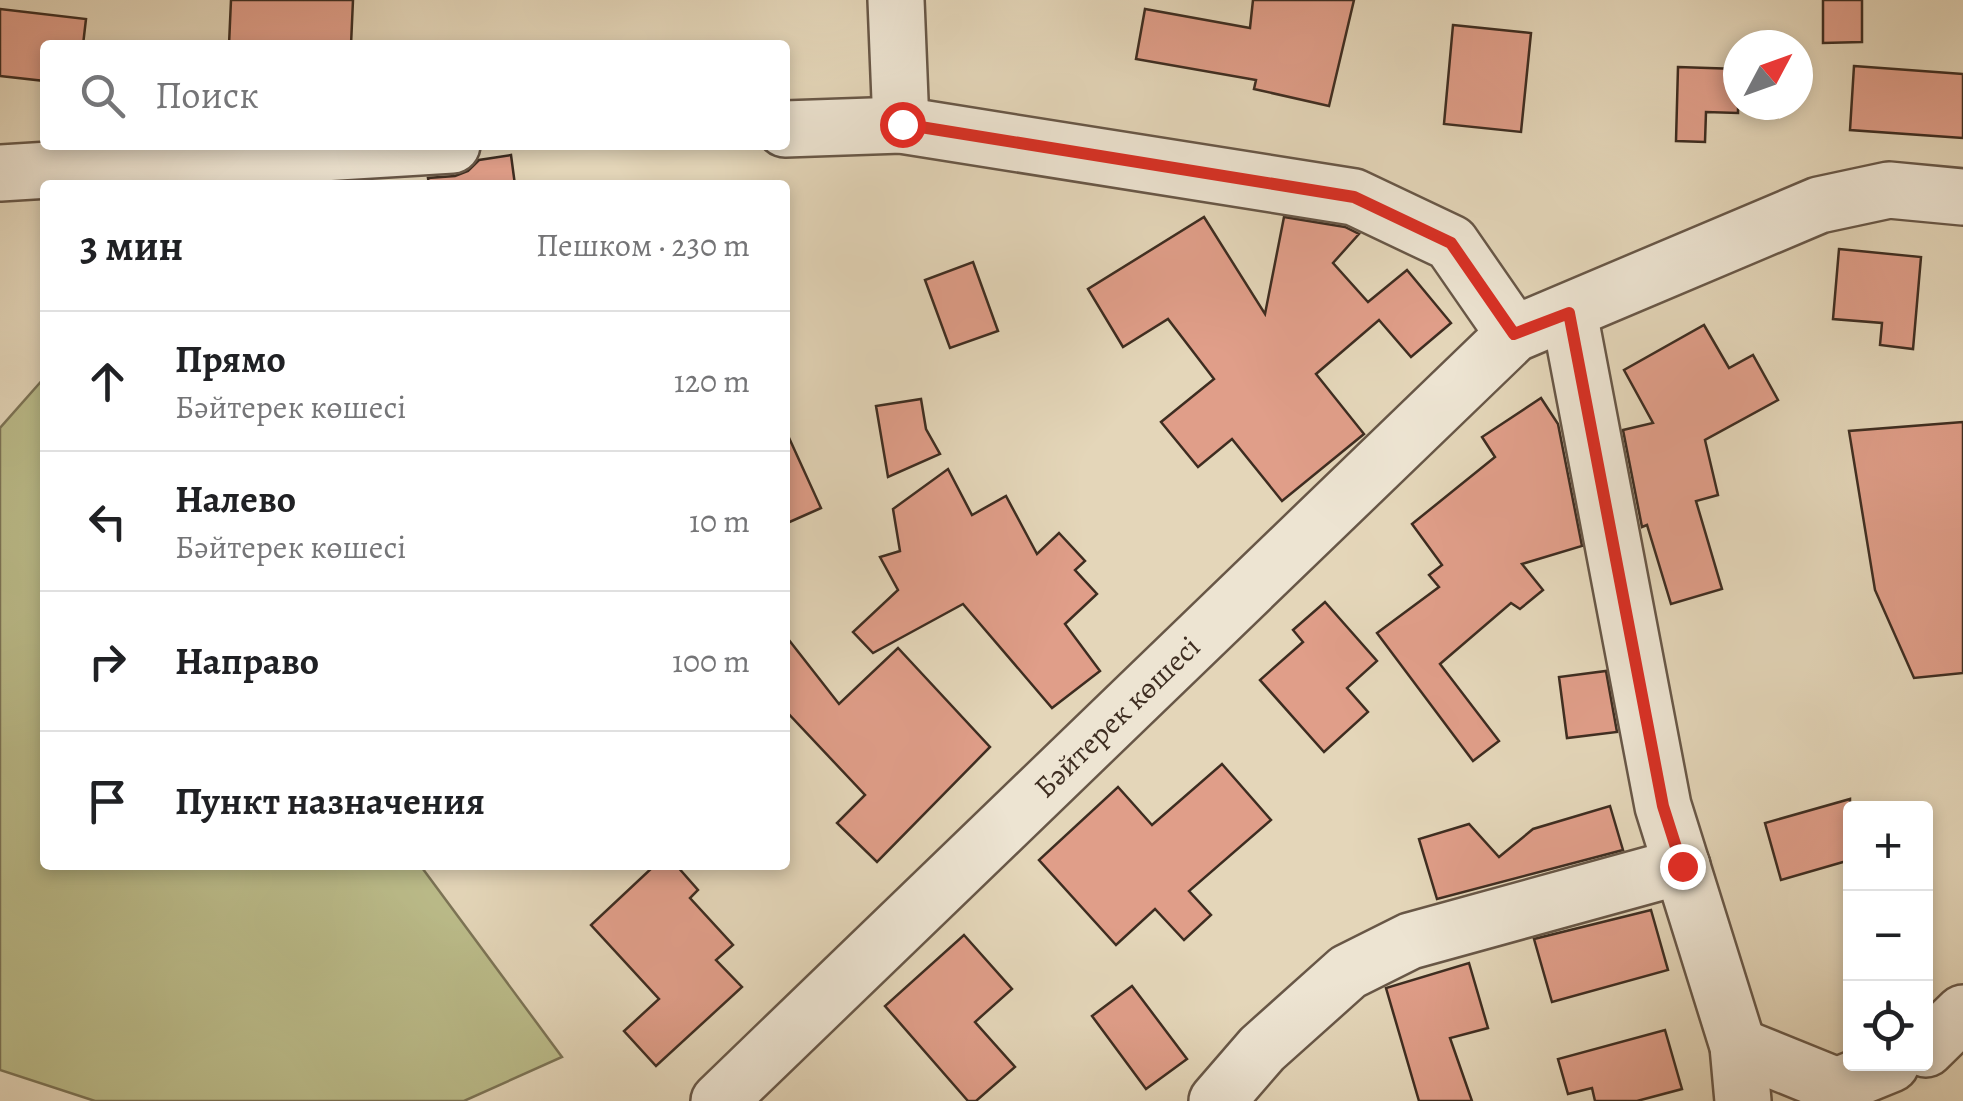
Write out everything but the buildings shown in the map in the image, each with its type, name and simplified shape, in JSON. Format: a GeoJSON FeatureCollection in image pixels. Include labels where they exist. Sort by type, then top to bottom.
{"type":"FeatureCollection","features":[{"type":"Feature","properties":{"kind":"street"},"geometry":{"type":"LineString","coordinates":[[896,0],[902,124]]}},
{"type":"Feature","properties":{"kind":"street"},"geometry":{"type":"LineString","coordinates":[[790,129],[902,124],[1354,197],[1451,243],[1514,334]]}},
{"type":"Feature","properties":{"kind":"street"},"geometry":{"type":"LineString","coordinates":[[0,173],[371,150]]}},
{"type":"Feature","properties":{"kind":"street","name":"Бәйтерек көшесі"},"geometry":{"type":"LineString","coordinates":[[719,1101],[1514,334],[1819,205],[1889,190],[1963,197]]}},
{"type":"Feature","properties":{"kind":"street"},"geometry":{"type":"LineString","coordinates":[[1569,313],[1663,806],[1738,1046],[1743,1101]]}},
{"type":"Feature","properties":{"kind":"street"},"geometry":{"type":"LineString","coordinates":[[1217,1101],[1262,1048],[1348,972],[1410,941],[1682,866]]}},
{"type":"Feature","properties":{"kind":"street"},"geometry":{"type":"LineString","coordinates":[[1933,1042],[1963,1013]]}},
{"type":"Feature","properties":{"kind":"street"},"geometry":{"type":"LineString","coordinates":[[1738,1046],[1837,1086],[1874,1071]]}},
{"type":"Feature","properties":{"kind":"green space"},"geometry":{"type":"Polygon","coordinates":[[[40,383],[40,870],[424,870],[562,1057],[464,1101],[95,1101],[0,1070],[0,428],[40,383]]]}},
{"type":"Feature","properties":{"kind":"route"},"geometry":{"type":"LineString","coordinates":[[902,124],[1354,197],[1451,243],[1514,334],[1569,313],[1663,806],[1682,866]]}}]}
